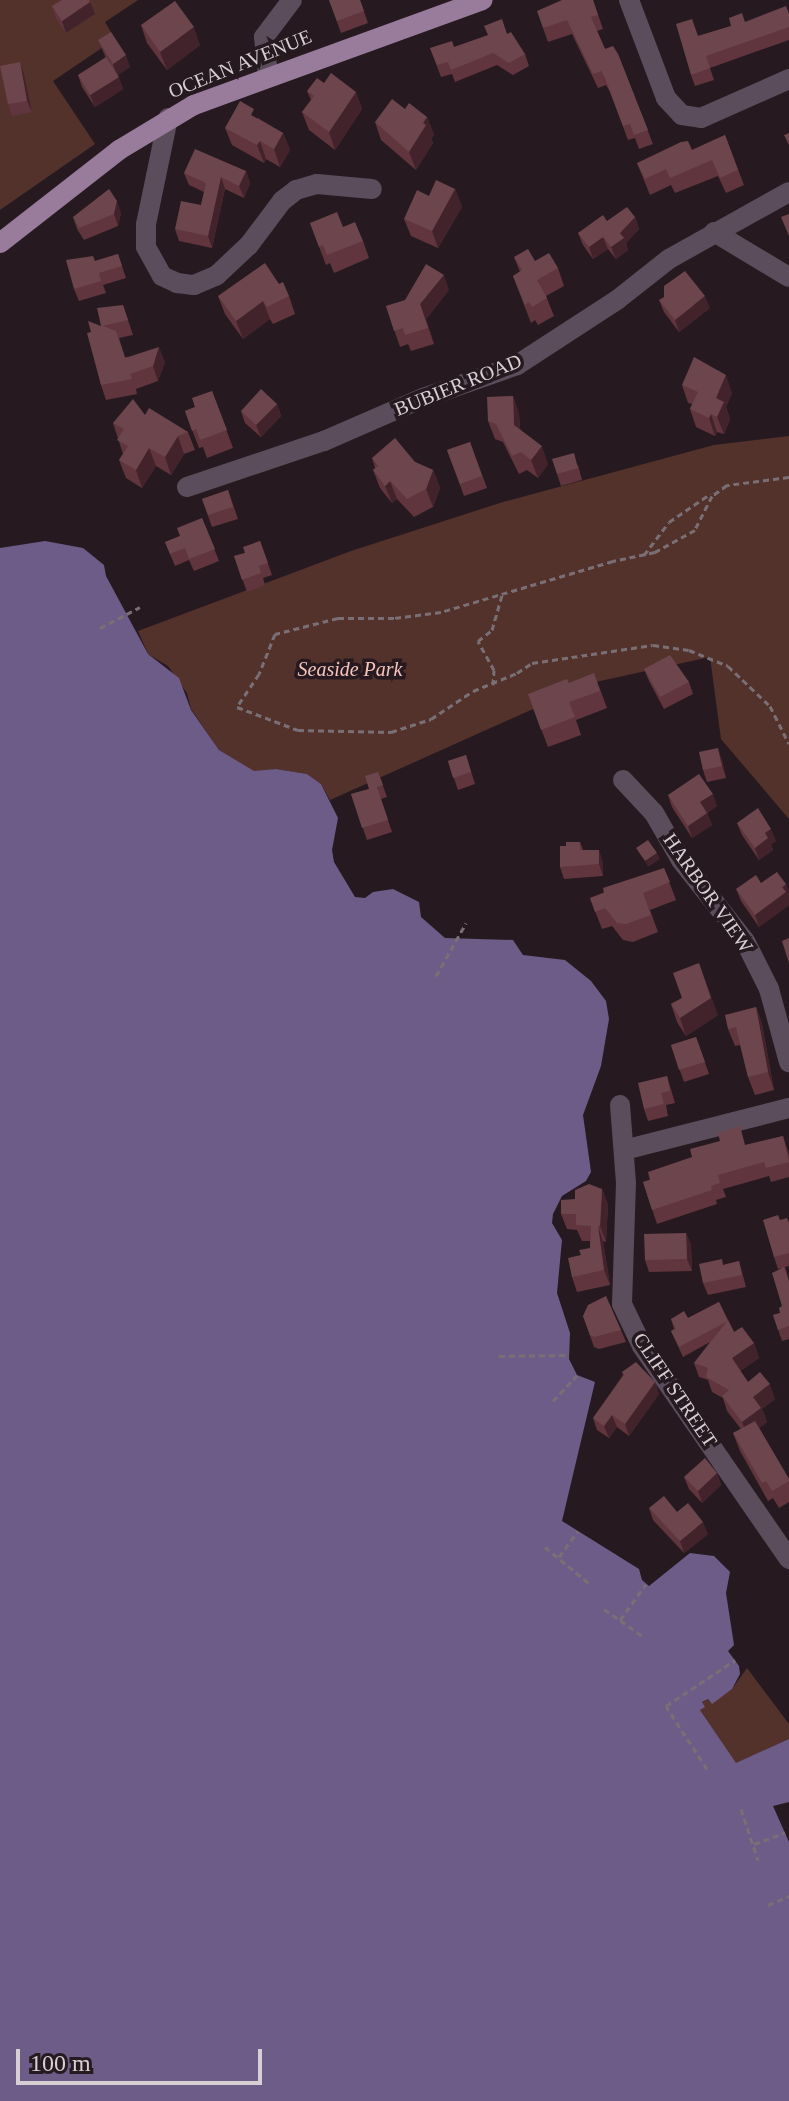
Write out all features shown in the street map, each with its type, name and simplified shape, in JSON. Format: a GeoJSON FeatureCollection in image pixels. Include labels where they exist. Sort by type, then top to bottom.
{"type":"FeatureCollection","features":[{"type":"Feature","properties":{"kind":"main road","name":"OCEAN AVENUE"},"geometry":{"type":"LineString","coordinates":[[0,243],[87,173],[168,118],[200,101],[483,0]]}},
{"type":"Feature","properties":{"kind":"street"},"geometry":{"type":"LineString","coordinates":[[268,75],[264,37],[292,0]]}},
{"type":"Feature","properties":{"kind":"street"},"geometry":{"type":"LineString","coordinates":[[629,0],[666,98],[682,115],[701,118],[789,79]]}},
{"type":"Feature","properties":{"kind":"street"},"geometry":{"type":"LineString","coordinates":[[168,118],[146,224],[146,247],[162,276],[177,283],[194,285],[225,269],[296,190],[317,184],[372,189]]}},
{"type":"Feature","properties":{"kind":"street","name":"BUBIER ROAD"},"geometry":{"type":"LineString","coordinates":[[187,487],[324,441],[423,398],[517,365],[617,300],[669,259],[789,192]]}},
{"type":"Feature","properties":{"kind":"street"},"geometry":{"type":"LineString","coordinates":[[714,232],[789,277]]}},
{"type":"Feature","properties":{"kind":"street","name":"HARBOR VIEW"},"geometry":{"type":"LineString","coordinates":[[623,780],[654,813],[681,860],[745,941],[769,989],[789,1062]]}},
{"type":"Feature","properties":{"kind":"street","name":"CLIFF STREET"},"geometry":{"type":"LineString","coordinates":[[620,1105],[624,1150],[622,1304],[642,1346],[789,1559]]}},
{"type":"Feature","properties":{"kind":"street"},"geometry":{"type":"LineString","coordinates":[[624,1150],[789,1108]]}},
{"type":"Feature","properties":{"kind":"path"},"geometry":{"type":"LineString","coordinates":[[789,477],[727,485],[712,496],[695,530],[679,541],[644,555],[441,612],[394,618],[338,618],[275,634],[259,674],[237,707],[298,730],[391,732],[431,719],[473,691],[493,685],[532,663],[548,658],[653,645],[689,650],[728,666],[770,706],[789,744]]}},
{"type":"Feature","properties":{"kind":"path"},"geometry":{"type":"LineString","coordinates":[[644,555],[669,522],[710,494]]}},
{"type":"Feature","properties":{"kind":"path"},"geometry":{"type":"LineString","coordinates":[[493,685],[494,670],[478,641],[492,630],[502,594]]}},
{"type":"Feature","properties":{"kind":"path"},"geometry":{"type":"LineString","coordinates":[[100,628],[140,607]]}},
{"type":"Feature","properties":{"kind":"path"},"geometry":{"type":"LineString","coordinates":[[436,976],[466,923]]}},
{"type":"Feature","properties":{"kind":"path"},"geometry":{"type":"LineString","coordinates":[[499,1356],[569,1355]]}},
{"type":"Feature","properties":{"kind":"path"},"geometry":{"type":"LineString","coordinates":[[553,1401],[577,1375]]}},
{"type":"Feature","properties":{"kind":"path"},"geometry":{"type":"LineString","coordinates":[[558,1558],[578,1531]]}},
{"type":"Feature","properties":{"kind":"path"},"geometry":{"type":"LineString","coordinates":[[545,1547],[590,1584]]}},
{"type":"Feature","properties":{"kind":"path"},"geometry":{"type":"LineString","coordinates":[[620,1620],[646,1584]]}},
{"type":"Feature","properties":{"kind":"path"},"geometry":{"type":"LineString","coordinates":[[604,1609],[644,1637]]}},
{"type":"Feature","properties":{"kind":"path"},"geometry":{"type":"LineString","coordinates":[[707,1769],[666,1706],[735,1660]]}},
{"type":"Feature","properties":{"kind":"path"},"geometry":{"type":"LineString","coordinates":[[741,1809],[758,1860]]}},
{"type":"Feature","properties":{"kind":"path"},"geometry":{"type":"LineString","coordinates":[[753,1844],[785,1833]]}},
{"type":"Feature","properties":{"kind":"path"},"geometry":{"type":"LineString","coordinates":[[768,1905],[789,1896]]}},
{"type":"Feature","properties":{"kind":"green space"},"geometry":{"type":"Polygon","coordinates":[[[0,0],[138,0],[105,22],[115,39],[53,81],[95,144],[0,210],[0,0]]]}},
{"type":"Feature","properties":{"kind":"green space","name":"Seaside Park"},"geometry":{"type":"Polygon","coordinates":[[[789,436],[789,819],[721,739],[710,657],[591,683],[330,800],[321,784],[307,774],[276,769],[254,772],[219,750],[191,709],[187,693],[168,666],[148,654],[138,631],[351,551],[503,502],[714,445],[789,436]]]}},
{"type":"Feature","properties":{"kind":"green space"},"geometry":{"type":"Polygon","coordinates":[[[747,1668],[789,1724],[789,1739],[736,1764],[700,1710],[701,1703],[708,1699],[711,1703],[732,1689],[747,1668]]]}},
{"type":"Feature","properties":{"kind":"shaded area"},"geometry":{"type":"Polygon","coordinates":[[[45,541],[83,548],[104,565],[106,576],[148,654],[179,678],[191,710],[219,750],[254,771],[276,769],[307,774],[321,784],[338,818],[332,850],[334,862],[355,897],[365,898],[373,892],[393,889],[419,902],[421,917],[445,938],[513,940],[523,955],[565,960],[591,981],[606,1001],[609,1019],[601,1066],[583,1115],[591,1172],[586,1181],[562,1196],[552,1223],[562,1240],[557,1293],[570,1333],[569,1359],[577,1375],[595,1382],[562,1521],[639,1569],[642,1580],[649,1586],[690,1553],[714,1556],[730,1572],[726,1593],[734,1645],[728,1651],[739,1666],[740,1674],[732,1689],[712,1704],[708,1699],[702,1702],[705,1707],[700,1710],[736,1763],[789,1739],[789,1802],[773,1806],[789,1842],[789,2101],[0,2101],[0,548],[45,541]]]}},
{"type":"Feature","properties":{"kind":"building"},"geometry":{"type":"Polygon","coordinates":[[[62,0],[90,2],[62,21],[52,6],[62,0]]]}},
{"type":"Feature","properties":{"kind":"building"},"geometry":{"type":"Polygon","coordinates":[[[329,0],[360,0],[364,11],[337,21],[329,0]]]}},
{"type":"Feature","properties":{"kind":"building"},"geometry":{"type":"Polygon","coordinates":[[[562,0],[593,0],[598,15],[591,17],[605,49],[613,46],[618,54],[648,130],[634,135],[630,124],[623,126],[605,78],[601,71],[593,74],[567,20],[543,28],[537,11],[562,0]]]}},
{"type":"Feature","properties":{"kind":"building"},"geometry":{"type":"Polygon","coordinates":[[[175,1],[194,27],[160,52],[141,25],[175,1]]]}},
{"type":"Feature","properties":{"kind":"building"},"geometry":{"type":"Polygon","coordinates":[[[786,6],[789,27],[706,56],[710,68],[691,75],[676,24],[692,19],[698,36],[731,26],[729,18],[742,13],[745,22],[786,6]]]}},
{"type":"Feature","properties":{"kind":"building"},"geometry":{"type":"Polygon","coordinates":[[[502,19],[507,34],[511,32],[525,54],[509,63],[493,53],[451,70],[448,62],[437,65],[430,48],[452,41],[454,47],[488,35],[484,26],[502,19]]]}},
{"type":"Feature","properties":{"kind":"building"},"geometry":{"type":"Polygon","coordinates":[[[111,32],[126,55],[113,64],[98,40],[111,32]]]}},
{"type":"Feature","properties":{"kind":"building"},"geometry":{"type":"Polygon","coordinates":[[[106,57],[119,77],[90,95],[78,75],[106,57]]]}},
{"type":"Feature","properties":{"kind":"building"},"geometry":{"type":"Polygon","coordinates":[[[20,62],[27,101],[8,104],[0,66],[20,62]]]}},
{"type":"Feature","properties":{"kind":"building"},"geometry":{"type":"Polygon","coordinates":[[[331,73],[356,92],[329,132],[302,112],[314,96],[307,91],[317,78],[324,83],[331,73]]]}},
{"type":"Feature","properties":{"kind":"building"},"geometry":{"type":"Polygon","coordinates":[[[392,99],[405,109],[409,103],[427,117],[423,123],[426,125],[409,152],[375,122],[392,99]]]}},
{"type":"Feature","properties":{"kind":"building"},"geometry":{"type":"Polygon","coordinates":[[[240,101],[254,109],[251,115],[283,133],[274,149],[260,141],[257,145],[225,128],[240,101]]]}},
{"type":"Feature","properties":{"kind":"building"},"geometry":{"type":"Polygon","coordinates":[[[725,135],[738,170],[720,178],[712,160],[670,178],[666,169],[645,179],[637,163],[681,142],[688,141],[692,150],[725,135]]]}},
{"type":"Feature","properties":{"kind":"building"},"geometry":{"type":"Polygon","coordinates":[[[195,149],[246,171],[239,186],[221,177],[208,236],[175,229],[181,201],[201,205],[206,183],[184,173],[195,149]]]}},
{"type":"Feature","properties":{"kind":"building"},"geometry":{"type":"Polygon","coordinates":[[[436,180],[455,189],[432,231],[404,219],[417,190],[429,196],[436,180]]]}},
{"type":"Feature","properties":{"kind":"building"},"geometry":{"type":"Polygon","coordinates":[[[109,189],[117,201],[114,214],[79,228],[73,217],[109,189]]]}},
{"type":"Feature","properties":{"kind":"building"},"geometry":{"type":"Polygon","coordinates":[[[627,207],[635,217],[620,233],[624,238],[611,247],[603,237],[589,247],[578,233],[603,215],[607,221],[627,207]]]}},
{"type":"Feature","properties":{"kind":"building"},"geometry":{"type":"Polygon","coordinates":[[[337,212],[343,227],[355,222],[363,241],[327,255],[323,245],[319,247],[310,223],[337,212]]]}},
{"type":"Feature","properties":{"kind":"building"},"geometry":{"type":"Polygon","coordinates":[[[789,214],[789,236],[781,217],[789,214]]]}},
{"type":"Feature","properties":{"kind":"building"},"geometry":{"type":"Polygon","coordinates":[[[528,249],[535,261],[549,253],[558,268],[537,280],[547,298],[532,307],[529,302],[525,305],[513,276],[522,270],[514,257],[528,249]]]}},
{"type":"Feature","properties":{"kind":"building"},"geometry":{"type":"Polygon","coordinates":[[[118,254],[122,266],[99,273],[101,281],[74,289],[66,260],[93,256],[95,261],[118,254]]]}},
{"type":"Feature","properties":{"kind":"building"},"geometry":{"type":"Polygon","coordinates":[[[265,263],[279,284],[283,282],[289,296],[267,307],[263,301],[236,321],[218,296],[265,263]]]}},
{"type":"Feature","properties":{"kind":"building"},"geometry":{"type":"Polygon","coordinates":[[[426,264],[444,275],[420,304],[428,328],[405,335],[403,328],[394,331],[386,306],[405,300],[426,264]]]}},
{"type":"Feature","properties":{"kind":"building"},"geometry":{"type":"Polygon","coordinates":[[[685,271],[705,296],[675,320],[659,300],[664,297],[664,286],[685,271]]]}},
{"type":"Feature","properties":{"kind":"building"},"geometry":{"type":"Polygon","coordinates":[[[123,305],[128,320],[103,326],[116,331],[125,358],[159,347],[153,366],[130,374],[132,379],[101,385],[87,333],[91,332],[88,321],[101,326],[97,308],[123,305]]]}},
{"type":"Feature","properties":{"kind":"building"},"geometry":{"type":"Polygon","coordinates":[[[694,357],[726,375],[716,398],[724,402],[717,417],[711,414],[709,418],[690,409],[698,392],[682,385],[694,357]]]}},
{"type":"Feature","properties":{"kind":"building"},"geometry":{"type":"Polygon","coordinates":[[[261,389],[277,404],[256,425],[241,411],[261,389]]]}},
{"type":"Feature","properties":{"kind":"building"},"geometry":{"type":"Polygon","coordinates":[[[212,391],[227,430],[200,440],[196,429],[192,431],[185,411],[195,407],[192,398],[212,391]]]}},
{"type":"Feature","properties":{"kind":"building"},"geometry":{"type":"Polygon","coordinates":[[[513,396],[514,425],[542,446],[531,460],[521,452],[512,456],[496,424],[488,421],[487,397],[513,396]]]}},
{"type":"Feature","properties":{"kind":"building"},"geometry":{"type":"Polygon","coordinates":[[[133,399],[145,415],[149,408],[188,432],[178,436],[165,457],[149,448],[136,470],[119,460],[128,446],[117,440],[124,429],[113,423],[133,399]]]}},
{"type":"Feature","properties":{"kind":"building"},"geometry":{"type":"Polygon","coordinates":[[[395,438],[415,462],[433,470],[426,489],[407,499],[390,481],[385,486],[373,470],[378,466],[372,458],[395,438]]]}},
{"type":"Feature","properties":{"kind":"building"},"geometry":{"type":"Polygon","coordinates":[[[470,442],[482,476],[460,484],[447,450],[470,442]]]}},
{"type":"Feature","properties":{"kind":"building"},"geometry":{"type":"Polygon","coordinates":[[[574,453],[578,468],[557,474],[552,459],[574,453]]]}},
{"type":"Feature","properties":{"kind":"building"},"geometry":{"type":"Polygon","coordinates":[[[228,490],[233,507],[208,515],[202,499],[228,490]]]}},
{"type":"Feature","properties":{"kind":"building"},"geometry":{"type":"Polygon","coordinates":[[[202,518],[215,549],[189,559],[185,548],[170,554],[165,542],[180,536],[177,528],[202,518]]]}},
{"type":"Feature","properties":{"kind":"building"},"geometry":{"type":"Polygon","coordinates":[[[260,541],[268,563],[259,566],[261,573],[242,580],[234,556],[245,553],[243,547],[260,541]]]}},
{"type":"Feature","properties":{"kind":"building"},"geometry":{"type":"Polygon","coordinates":[[[670,655],[689,682],[660,697],[644,669],[670,655]]]}},
{"type":"Feature","properties":{"kind":"building"},"geometry":{"type":"Polygon","coordinates":[[[594,673],[600,691],[569,702],[575,717],[541,730],[528,694],[567,679],[569,683],[594,673]]]}},
{"type":"Feature","properties":{"kind":"building"},"geometry":{"type":"Polygon","coordinates":[[[718,748],[722,766],[703,770],[699,752],[718,748]]]}},
{"type":"Feature","properties":{"kind":"building"},"geometry":{"type":"Polygon","coordinates":[[[466,755],[471,772],[453,778],[448,761],[466,755]]]}},
{"type":"Feature","properties":{"kind":"building"},"geometry":{"type":"Polygon","coordinates":[[[378,772],[383,785],[377,787],[388,820],[362,828],[351,794],[369,789],[365,776],[378,772]]]}},
{"type":"Feature","properties":{"kind":"building"},"geometry":{"type":"Polygon","coordinates":[[[699,774],[713,794],[700,802],[707,813],[688,826],[668,795],[699,774]]]}},
{"type":"Feature","properties":{"kind":"building"},"geometry":{"type":"Polygon","coordinates":[[[758,808],[771,829],[765,833],[768,838],[755,848],[737,823],[758,808]]]}},
{"type":"Feature","properties":{"kind":"building"},"geometry":{"type":"Polygon","coordinates":[[[648,840],[657,853],[645,861],[636,848],[648,840]]]}},
{"type":"Feature","properties":{"kind":"building"},"geometry":{"type":"Polygon","coordinates":[[[566,842],[580,842],[580,850],[599,850],[599,864],[560,867],[560,846],[566,846],[566,842]]]}},
{"type":"Feature","properties":{"kind":"building"},"geometry":{"type":"Polygon","coordinates":[[[664,868],[670,882],[643,893],[651,915],[626,924],[617,923],[605,908],[595,912],[590,898],[604,893],[603,888],[664,868]]]}},
{"type":"Feature","properties":{"kind":"building"},"geometry":{"type":"Polygon","coordinates":[[[777,872],[786,884],[782,887],[786,892],[755,915],[736,889],[756,875],[761,883],[777,872]]]}},
{"type":"Feature","properties":{"kind":"building"},"geometry":{"type":"Polygon","coordinates":[[[789,938],[789,963],[782,941],[789,938]]]}},
{"type":"Feature","properties":{"kind":"building"},"geometry":{"type":"Polygon","coordinates":[[[699,963],[711,998],[680,1018],[671,1004],[682,998],[673,973],[699,963]]]}},
{"type":"Feature","properties":{"kind":"building"},"geometry":{"type":"Polygon","coordinates":[[[756,1007],[768,1072],[748,1077],[736,1027],[728,1029],[725,1015],[756,1007]]]}},
{"type":"Feature","properties":{"kind":"building"},"geometry":{"type":"Polygon","coordinates":[[[696,1037],[705,1062],[679,1070],[671,1045],[696,1037]]]}},
{"type":"Feature","properties":{"kind":"building"},"geometry":{"type":"Polygon","coordinates":[[[667,1076],[670,1091],[661,1093],[664,1104],[644,1109],[638,1083],[667,1076]]]}},
{"type":"Feature","properties":{"kind":"building"},"geometry":{"type":"Polygon","coordinates":[[[740,1126],[745,1145],[783,1136],[789,1162],[766,1168],[764,1162],[718,1175],[720,1183],[711,1186],[712,1190],[652,1210],[643,1182],[650,1180],[648,1172],[692,1157],[690,1149],[720,1141],[718,1133],[740,1126]]]}},
{"type":"Feature","properties":{"kind":"building"},"geometry":{"type":"Polygon","coordinates":[[[589,1184],[602,1189],[598,1226],[604,1270],[572,1277],[568,1258],[581,1255],[579,1250],[590,1248],[591,1226],[576,1225],[576,1214],[561,1214],[561,1200],[575,1199],[575,1190],[589,1184]]]}},
{"type":"Feature","properties":{"kind":"building"},"geometry":{"type":"Polygon","coordinates":[[[778,1215],[780,1220],[787,1218],[789,1223],[789,1253],[774,1257],[763,1220],[778,1215]]]}},
{"type":"Feature","properties":{"kind":"building"},"geometry":{"type":"Polygon","coordinates":[[[686,1233],[687,1259],[645,1260],[644,1234],[686,1233]]]}},
{"type":"Feature","properties":{"kind":"building"},"geometry":{"type":"Polygon","coordinates":[[[722,1259],[723,1265],[739,1261],[742,1275],[703,1283],[699,1264],[722,1259]]]}},
{"type":"Feature","properties":{"kind":"building"},"geometry":{"type":"Polygon","coordinates":[[[784,1267],[789,1282],[789,1326],[778,1330],[773,1315],[780,1313],[782,1306],[772,1273],[784,1267]]]}},
{"type":"Feature","properties":{"kind":"building"},"geometry":{"type":"Polygon","coordinates":[[[606,1296],[621,1330],[594,1337],[590,1335],[583,1316],[588,1305],[606,1296]]]}},
{"type":"Feature","properties":{"kind":"building"},"geometry":{"type":"Polygon","coordinates":[[[719,1302],[728,1321],[679,1347],[671,1331],[676,1329],[671,1319],[684,1311],[688,1318],[719,1302]]]}},
{"type":"Feature","properties":{"kind":"building"},"geometry":{"type":"Polygon","coordinates":[[[728,1320],[734,1332],[742,1327],[754,1343],[732,1358],[748,1382],[760,1372],[770,1384],[753,1397],[761,1408],[742,1422],[722,1396],[729,1390],[706,1377],[708,1368],[694,1363],[728,1320]]]}},
{"type":"Feature","properties":{"kind":"building"},"geometry":{"type":"Polygon","coordinates":[[[636,1362],[655,1382],[625,1424],[612,1415],[604,1426],[593,1418],[624,1375],[622,1372],[636,1362]]]}},
{"type":"Feature","properties":{"kind":"building"},"geometry":{"type":"Polygon","coordinates":[[[755,1421],[789,1479],[772,1491],[766,1481],[762,1483],[733,1433],[755,1421]]]}},
{"type":"Feature","properties":{"kind":"building"},"geometry":{"type":"Polygon","coordinates":[[[705,1458],[717,1473],[698,1491],[684,1477],[705,1458]]]}},
{"type":"Feature","properties":{"kind":"building"},"geometry":{"type":"Polygon","coordinates":[[[664,1496],[677,1512],[688,1503],[703,1522],[680,1541],[649,1508],[664,1496]]]}}]}
